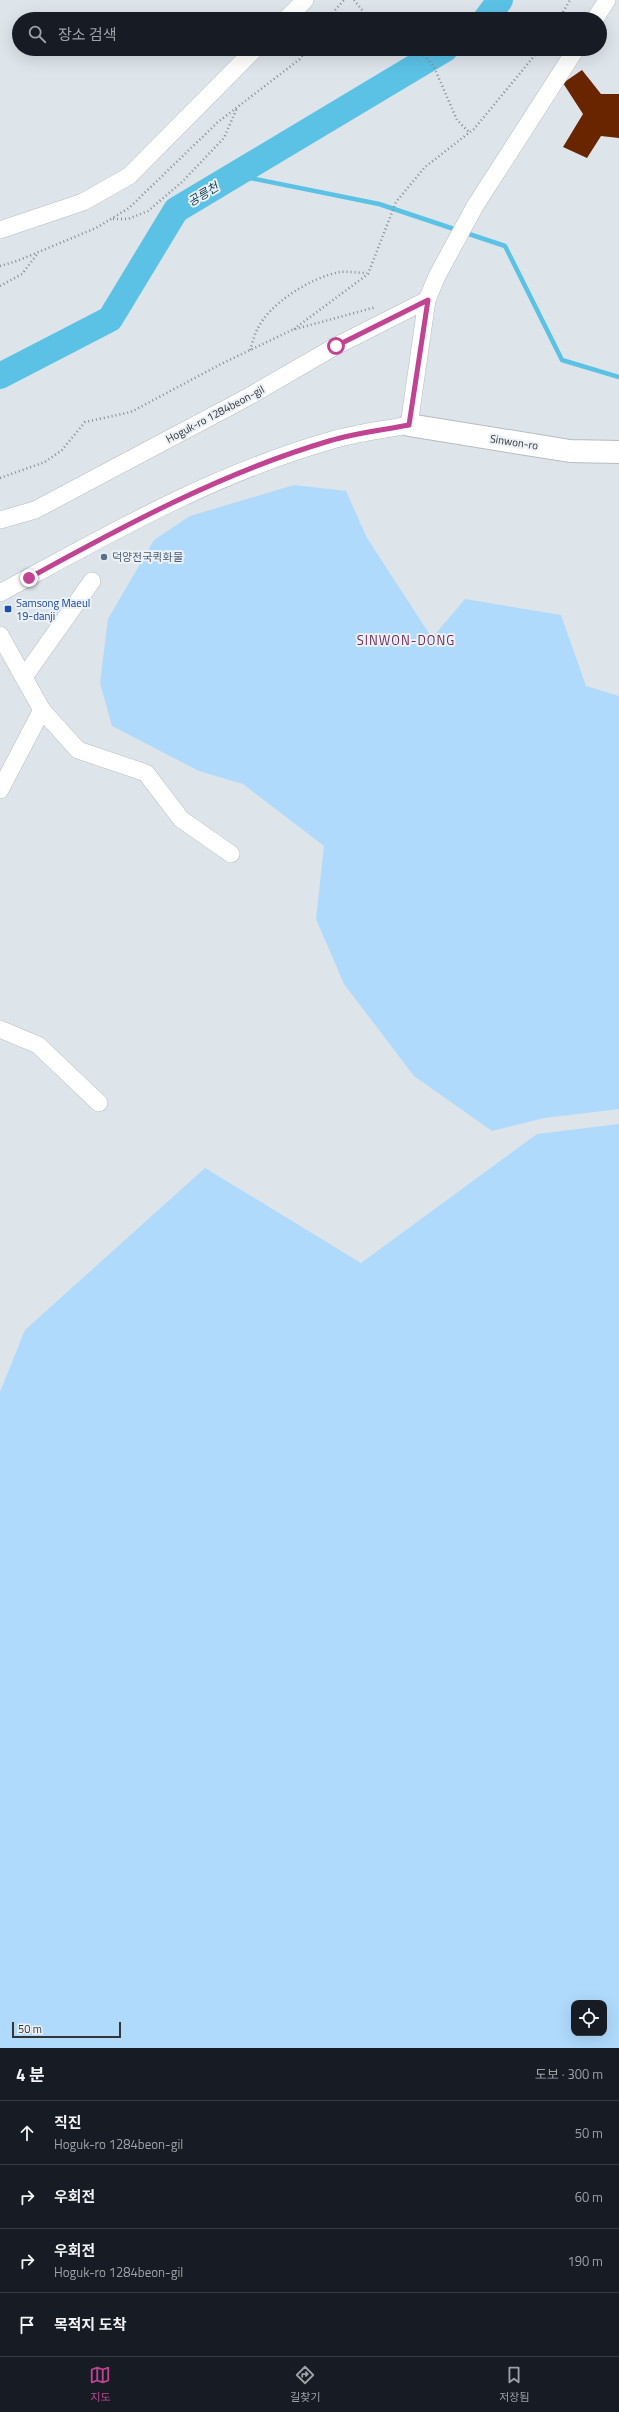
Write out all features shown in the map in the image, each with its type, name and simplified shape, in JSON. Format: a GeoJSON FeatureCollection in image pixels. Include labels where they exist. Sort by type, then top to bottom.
{"type":"FeatureCollection","features":[{"type":"Feature","properties":{"kind":"street"},"geometry":{"type":"LineString","coordinates":[[293,12],[306,0]]}},
{"type":"Feature","properties":{"kind":"street"},"geometry":{"type":"LineString","coordinates":[[599,12],[607,0]]}},
{"type":"Feature","properties":{"kind":"street"},"geometry":{"type":"LineString","coordinates":[[0,230],[83,202],[129,176],[249,56]]}},
{"type":"Feature","properties":{"kind":"street"},"geometry":{"type":"LineString","coordinates":[[0,594],[121,528],[239,473],[330,441],[409,425],[428,300],[437,276],[475,206],[571,56]]}},
{"type":"Feature","properties":{"kind":"street","name":"Hoguk-ro 1284beon-gil"},"geometry":{"type":"LineString","coordinates":[[0,520],[35,510],[246,398],[336,346],[428,300]]}},
{"type":"Feature","properties":{"kind":"street","name":"Sinwon-ro"},"geometry":{"type":"LineString","coordinates":[[409,425],[570,451],[619,452]]}},
{"type":"Feature","properties":{"kind":"street"},"geometry":{"type":"LineString","coordinates":[[24,677],[92,581]]}},
{"type":"Feature","properties":{"kind":"street"},"geometry":{"type":"LineString","coordinates":[[0,635],[42,710],[78,750],[146,773],[181,819],[232,854]]}},
{"type":"Feature","properties":{"kind":"street"},"geometry":{"type":"LineString","coordinates":[[0,790],[42,710]]}},
{"type":"Feature","properties":{"kind":"street"},"geometry":{"type":"LineString","coordinates":[[0,1028],[38,1045],[99,1104]]}},
{"type":"Feature","properties":{"kind":"path"},"geometry":{"type":"LineString","coordinates":[[333,12],[344,0]]}},
{"type":"Feature","properties":{"kind":"path"},"geometry":{"type":"LineString","coordinates":[[354,0],[364,12]]}},
{"type":"Feature","properties":{"kind":"path"},"geometry":{"type":"LineString","coordinates":[[563,12],[570,0]]}},
{"type":"Feature","properties":{"kind":"path"},"geometry":{"type":"LineString","coordinates":[[0,266],[96,228],[129,208],[218,122],[300,59],[302,56]]}},
{"type":"Feature","properties":{"kind":"path"},"geometry":{"type":"LineString","coordinates":[[424,56],[434,67],[457,120],[470,133]]}},
{"type":"Feature","properties":{"kind":"path"},"geometry":{"type":"LineString","coordinates":[[0,478],[45,462],[62,450],[85,422],[131,412],[292,330],[368,274],[396,202],[425,167],[470,133],[496,105],[534,56]]}},
{"type":"Feature","properties":{"kind":"path"},"geometry":{"type":"LineString","coordinates":[[112,219],[128,219],[148,211],[182,182],[224,138],[237,107]]}},
{"type":"Feature","properties":{"kind":"path"},"geometry":{"type":"LineString","coordinates":[[0,286],[22,274],[38,252]]}},
{"type":"Feature","properties":{"kind":"path"},"geometry":{"type":"LineString","coordinates":[[250,351],[257,329],[268,313],[302,286],[325,276],[341,272],[368,274]]}},
{"type":"Feature","properties":{"kind":"path"},"geometry":{"type":"LineString","coordinates":[[292,330],[378,307]]}},
{"type":"Feature","properties":{"kind":"shaded area"},"geometry":{"type":"Polygon","coordinates":[[[294,485],[346,491],[367,538],[432,638],[465,599],[561,615],[586,686],[619,696],[619,1109],[544,1118],[492,1131],[414,1076],[344,984],[316,919],[324,846],[243,784],[199,771],[112,726],[100,683],[108,619],[154,540],[190,516],[294,485]]]}},
{"type":"Feature","properties":{"kind":"shaded area"},"geometry":{"type":"Polygon","coordinates":[[[619,1124],[619,2048],[0,2048],[0,1392],[25,1330],[205,1168],[361,1263],[537,1134],[619,1124]]]}},
{"type":"Feature","properties":{"kind":"building"},"geometry":{"type":"Polygon","coordinates":[[[582,70],[601,94],[619,94],[619,138],[601,136],[587,158],[563,147],[583,114],[563,83],[582,70]]]}},
{"type":"Feature","properties":{"kind":"waterway","name":"공릉천"},"geometry":{"type":"LineString","coordinates":[[491,12],[500,0]]}},
{"type":"Feature","properties":{"kind":"waterway","name":"공릉천"},"geometry":{"type":"LineString","coordinates":[[0,376],[110,319],[176,210],[433,56]]}},
{"type":"Feature","properties":{"kind":"waterway"},"geometry":{"type":"LineString","coordinates":[[235,175],[379,204],[505,246],[562,360],[619,377]]}},
{"type":"Feature","properties":{"kind":"place","name":"덕양전국퀵화물"},"geometry":{"type":"Point","coordinates":[104,557]}},
{"type":"Feature","properties":{"kind":"place","name":"Samsong Maeul 19-danji"},"geometry":{"type":"Point","coordinates":[8,609]}},
{"type":"Feature","properties":{"kind":"district","name":"SINWON-DONG"},"geometry":{"type":"Point","coordinates":[406,640]}},
{"type":"Feature","properties":{"kind":"route"},"geometry":{"type":"LineString","coordinates":[[29,578],[121,528],[239,473],[330,441],[409,425],[428,300],[336,346]]}}]}
